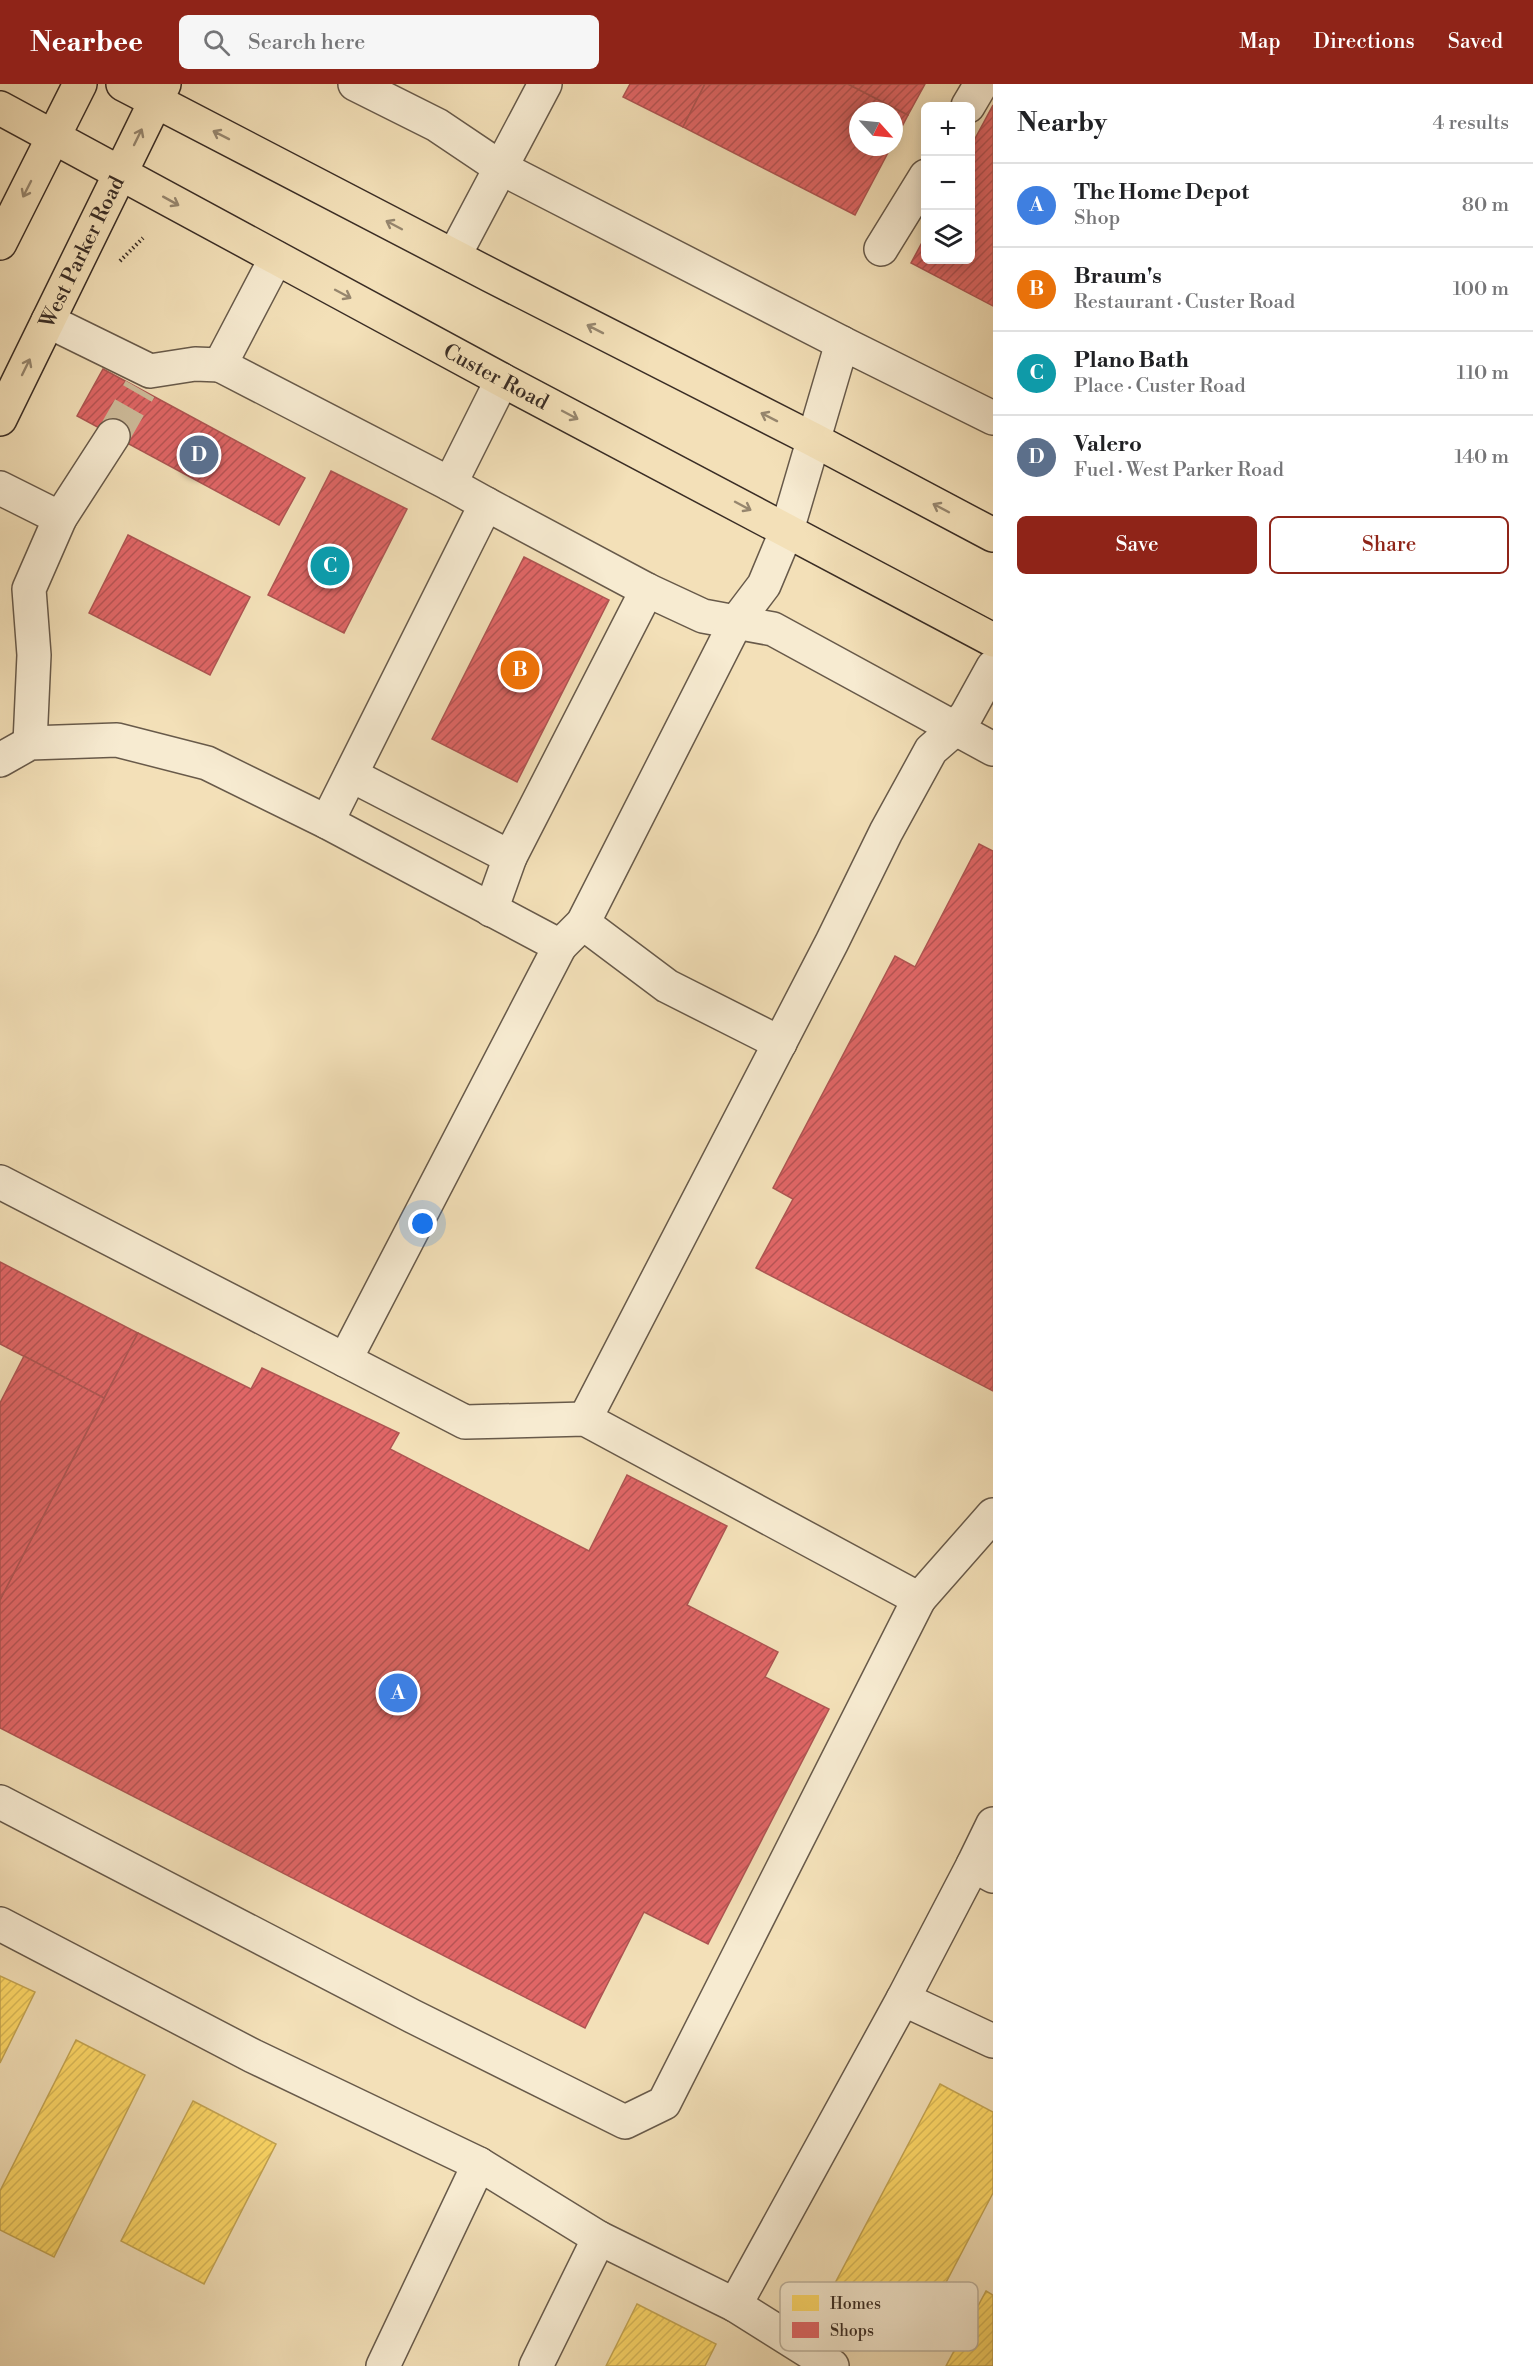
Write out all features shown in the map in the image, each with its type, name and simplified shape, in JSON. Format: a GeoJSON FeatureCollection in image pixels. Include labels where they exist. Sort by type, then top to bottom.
{"type":"FeatureCollection","features":[{"type":"Feature","properties":{"kind":"main road"},"geometry":{"type":"LineString","coordinates":[[0,243],[80,84]]}},
{"type":"Feature","properties":{"kind":"main road"},"geometry":{"type":"LineString","coordinates":[[123,84],[160,92],[454,256],[814,440],[993,535]]}},
{"type":"Feature","properties":{"kind":"main road","name":"West Parker Road"},"geometry":{"type":"LineString","coordinates":[[0,419],[160,92]]}},
{"type":"Feature","properties":{"kind":"main road","name":"Custer Road"},"geometry":{"type":"LineString","coordinates":[[0,108],[502,380],[993,640]]}},
{"type":"Feature","properties":{"kind":"lane"},"geometry":{"type":"LineString","coordinates":[[355,84],[437,125],[501,168],[993,418]]}},
{"type":"Feature","properties":{"kind":"lane"},"geometry":{"type":"LineString","coordinates":[[454,256],[545,84]]}},
{"type":"Feature","properties":{"kind":"lane"},"geometry":{"type":"LineString","coordinates":[[970,102],[981,84]]}},
{"type":"Feature","properties":{"kind":"lane"},"geometry":{"type":"LineString","coordinates":[[881,249],[921,184]]}},
{"type":"Feature","properties":{"kind":"lane"},"geometry":{"type":"LineString","coordinates":[[220,365],[276,258]]}},
{"type":"Feature","properties":{"kind":"lane"},"geometry":{"type":"LineString","coordinates":[[48,321],[145,380],[195,364],[220,365],[450,484],[647,590],[703,616],[773,629],[993,749]]}},
{"type":"Feature","properties":{"kind":"lane"},"geometry":{"type":"LineString","coordinates":[[345,1360],[560,946],[583,923],[736,622],[764,585],[787,530],[842,343]]}},
{"type":"Feature","properties":{"kind":"lane"},"geometry":{"type":"LineString","coordinates":[[450,484],[502,380]]}},
{"type":"Feature","properties":{"kind":"lane"},"geometry":{"type":"LineString","coordinates":[[30,743],[34,655],[29,589],[60,518],[113,436]]}},
{"type":"Feature","properties":{"kind":"lane"},"geometry":{"type":"LineString","coordinates":[[0,488],[60,518]]}},
{"type":"Feature","properties":{"kind":"lane"},"geometry":{"type":"LineString","coordinates":[[327,822],[486,504]]}},
{"type":"Feature","properties":{"kind":"lane"},"geometry":{"type":"LineString","coordinates":[[491,910],[510,857],[647,590]]}},
{"type":"Feature","properties":{"kind":"lane"},"geometry":{"type":"LineString","coordinates":[[585,1419],[780,1043],[886,832],[931,750],[955,729],[967,714],[993,667]]}},
{"type":"Feature","properties":{"kind":"lane"},"geometry":{"type":"LineString","coordinates":[[0,760],[30,743],[117,740],[207,763],[327,822],[560,946]]}},
{"type":"Feature","properties":{"kind":"lane"},"geometry":{"type":"LineString","coordinates":[[351,775],[510,857]]}},
{"type":"Feature","properties":{"kind":"lane"},"geometry":{"type":"LineString","coordinates":[[583,923],[667,986],[780,1043]]}},
{"type":"Feature","properties":{"kind":"lane"},"geometry":{"type":"LineString","coordinates":[[0,1182],[465,1422],[585,1419],[920,1599]]}},
{"type":"Feature","properties":{"kind":"lane"},"geometry":{"type":"LineString","coordinates":[[0,1802],[402,2010],[625,2122],[664,2103],[920,1599],[993,1515]]}},
{"type":"Feature","properties":{"kind":"lane"},"geometry":{"type":"LineString","coordinates":[[735,2305],[903,1999],[983,1870],[993,1824]]}},
{"type":"Feature","properties":{"kind":"lane"},"geometry":{"type":"LineString","coordinates":[[0,1924],[253,2056],[478,2164],[599,2238],[735,2305],[780,2333]]}},
{"type":"Feature","properties":{"kind":"lane"},"geometry":{"type":"LineString","coordinates":[[903,1999],[993,2041]]}},
{"type":"Feature","properties":{"kind":"lane"},"geometry":{"type":"LineString","coordinates":[[382,2366],[478,2164]]}},
{"type":"Feature","properties":{"kind":"lane"},"geometry":{"type":"LineString","coordinates":[[536,2366],[599,2238]]}},
{"type":"Feature","properties":{"kind":"lane"},"geometry":{"type":"LineString","coordinates":[[808,2351],[832,2366]]}},
{"type":"Feature","properties":{"kind":"path"},"geometry":{"type":"LineString","coordinates":[[115,271],[120,261],[143,238]]}},
{"type":"Feature","properties":{"kind":"building: Homes"},"geometry":{"type":"Polygon","coordinates":[[[0,1976],[35,1992],[0,2063],[0,1976]]]}},
{"type":"Feature","properties":{"kind":"building: Homes"},"geometry":{"type":"Polygon","coordinates":[[[76,2040],[145,2075],[54,2257],[0,2230],[0,2191],[76,2040]]]}},
{"type":"Feature","properties":{"kind":"building: Homes"},"geometry":{"type":"Polygon","coordinates":[[[940,2084],[993,2112],[993,2193],[946,2282],[836,2282],[940,2084]]]}},
{"type":"Feature","properties":{"kind":"building: Homes"},"geometry":{"type":"Polygon","coordinates":[[[193,2101],[276,2144],[204,2284],[121,2241],[193,2101]]]}},
{"type":"Feature","properties":{"kind":"building: Homes"},"geometry":{"type":"Polygon","coordinates":[[[986,2291],[993,2295],[993,2366],[946,2366],[954,2351],[978,2351],[978,2306],[986,2291]]]}},
{"type":"Feature","properties":{"kind":"building: Homes"},"geometry":{"type":"Polygon","coordinates":[[[637,2304],[716,2344],[705,2366],[606,2366],[637,2304]]]}},
{"type":"Feature","properties":{"kind":"building: Shops"},"geometry":{"type":"Polygon","coordinates":[[[630,84],[705,84],[683,127],[623,97],[630,84]]]}},
{"type":"Feature","properties":{"kind":"building: Shops"},"geometry":{"type":"Polygon","coordinates":[[[705,84],[848,84],[883,102],[849,102],[849,156],[886,156],[855,215],[683,127],[705,84]]]}},
{"type":"Feature","properties":{"kind":"building: Shops"},"geometry":{"type":"Polygon","coordinates":[[[848,84],[925,84],[908,115],[903,112],[903,102],[883,102],[848,84]]]}},
{"type":"Feature","properties":{"kind":"building: Shops"},"geometry":{"type":"Polygon","coordinates":[[[993,105],[993,306],[911,263],[921,244],[921,264],[975,264],[975,139],[993,105]]]}},
{"type":"Feature","properties":{"kind":"building: Shops"},"geometry":{"type":"Polygon","coordinates":[[[903,112],[908,115],[903,125],[903,112]]]}},
{"type":"Feature","properties":{"kind":"building: Shops"},"geometry":{"type":"Polygon","coordinates":[[[103,369],[305,478],[279,525],[77,416],[103,369]]]}},
{"type":"Feature","properties":{"kind":"building: Shops"},"geometry":{"type":"Polygon","coordinates":[[[331,471],[407,509],[344,633],[268,595],[331,471]]]}},
{"type":"Feature","properties":{"kind":"building: Shops"},"geometry":{"type":"Polygon","coordinates":[[[128,535],[250,597],[210,675],[89,613],[128,535]]]}},
{"type":"Feature","properties":{"kind":"building: Shops"},"geometry":{"type":"Polygon","coordinates":[[[524,557],[609,600],[517,782],[432,739],[524,557]]]}},
{"type":"Feature","properties":{"kind":"building: Shops"},"geometry":{"type":"Polygon","coordinates":[[[979,844],[993,851],[993,1391],[756,1268],[793,1199],[773,1188],[895,956],[915,967],[979,844]]]}},
{"type":"Feature","properties":{"kind":"building: Shops"},"geometry":{"type":"Polygon","coordinates":[[[0,1262],[138,1333],[104,1398],[0,1344],[0,1262]]]}},
{"type":"Feature","properties":{"kind":"building: Shops"},"geometry":{"type":"Polygon","coordinates":[[[138,1333],[251,1389],[262,1368],[399,1433],[390,1449],[589,1551],[627,1475],[727,1526],[687,1605],[778,1652],[765,1677],[829,1709],[708,1944],[644,1912],[585,2028],[0,1728],[0,1600],[138,1333]]]}},
{"type":"Feature","properties":{"kind":"building: Shops"},"geometry":{"type":"Polygon","coordinates":[[[24,1356],[104,1398],[0,1600],[0,1403],[24,1356]]]}},
{"type":"Feature","properties":{"kind":"tunnel"},"geometry":{"type":"LineString","coordinates":[[113,436],[140,389]]}},
{"type":"Feature","properties":{"kind":"place","name":"Valero"},"geometry":{"type":"Point","coordinates":[199,455]}},
{"type":"Feature","properties":{"kind":"place","name":"Plano Bath"},"geometry":{"type":"Point","coordinates":[330,566]}},
{"type":"Feature","properties":{"kind":"place","name":"Braum's"},"geometry":{"type":"Point","coordinates":[520,670]}},
{"type":"Feature","properties":{"kind":"place","name":"The Home Depot"},"geometry":{"type":"Point","coordinates":[398,1693]}}]}
